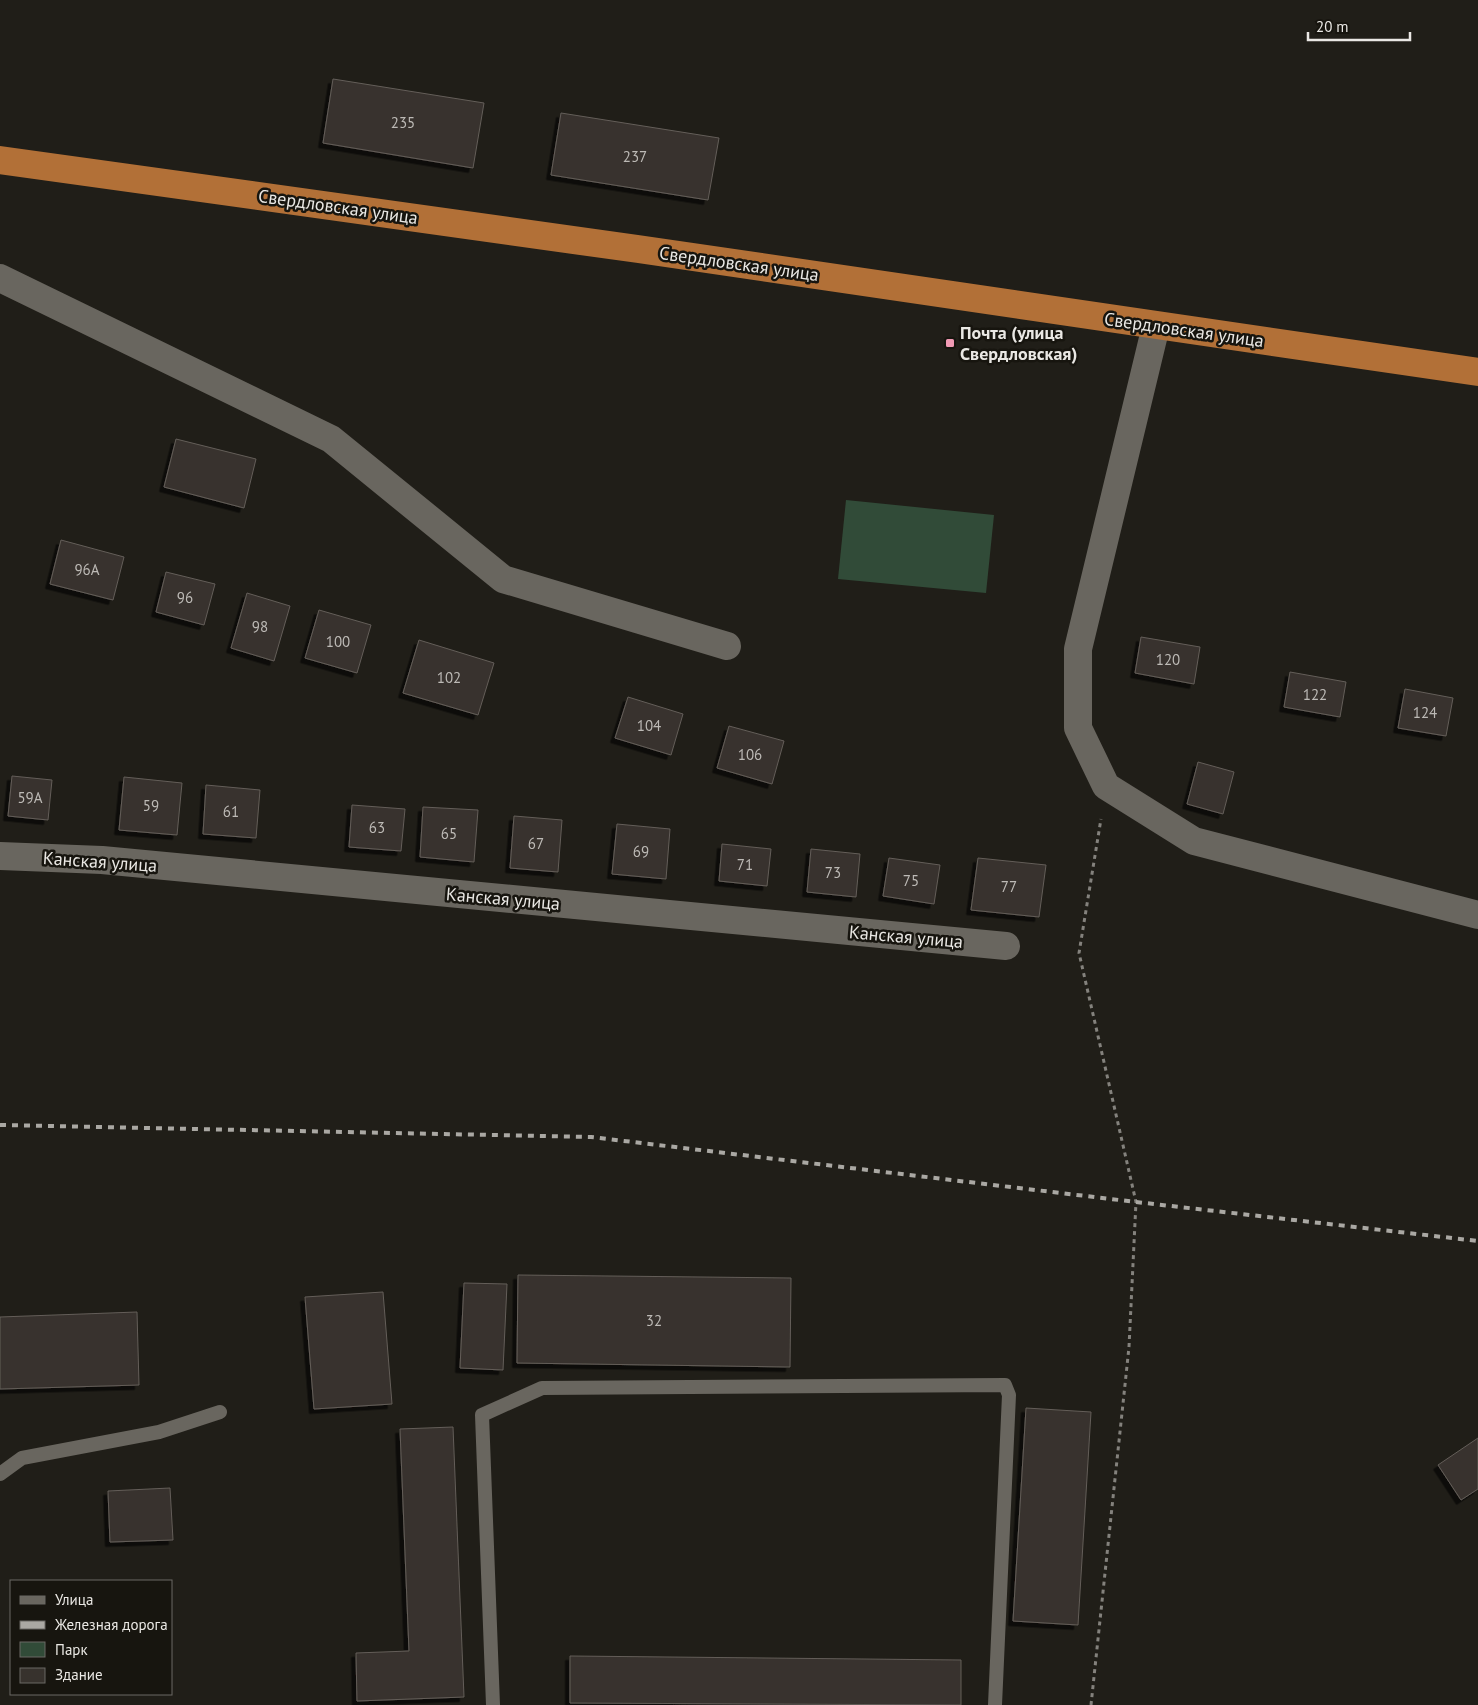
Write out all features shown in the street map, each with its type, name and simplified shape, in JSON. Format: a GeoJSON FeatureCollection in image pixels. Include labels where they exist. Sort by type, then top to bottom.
{"type":"FeatureCollection","features":[{"type":"Feature","properties":{"kind":"highway","name":"Свердловская улица"},"geometry":{"type":"LineString","coordinates":[[0,160],[648,251],[1478,372]]}},
{"type":"Feature","properties":{"kind":"street"},"geometry":{"type":"LineString","coordinates":[[0,278],[331,439],[503,579],[726,646]]}},
{"type":"Feature","properties":{"kind":"street"},"geometry":{"type":"LineString","coordinates":[[1156,326],[1078,649],[1078,728],[1106,786],[1194,841],[1478,915]]}},
{"type":"Feature","properties":{"kind":"street","name":"Канская улица"},"geometry":{"type":"LineString","coordinates":[[0,856],[112,861],[1006,946]]}},
{"type":"Feature","properties":{"kind":"lane"},"geometry":{"type":"LineString","coordinates":[[493,1705],[482,1415],[542,1388],[1005,1385],[1009,1396],[995,1705]]}},
{"type":"Feature","properties":{"kind":"lane"},"geometry":{"type":"LineString","coordinates":[[0,1474],[22,1458],[159,1432],[220,1412]]}},
{"type":"Feature","properties":{"kind":"path"},"geometry":{"type":"LineString","coordinates":[[1091,1705],[1129,1347],[1136,1202],[1079,953],[1106,786]]}},
{"type":"Feature","properties":{"kind":"green space"},"geometry":{"type":"Polygon","coordinates":[[[846,500],[994,515],[986,593],[838,579],[846,500]]]}},
{"type":"Feature","properties":{"kind":"building"},"geometry":{"type":"Polygon","coordinates":[[[333,79],[484,103],[473,168],[323,143],[333,79]]]}},
{"type":"Feature","properties":{"kind":"building"},"geometry":{"type":"Polygon","coordinates":[[[561,113],[719,138],[708,200],[551,175],[561,113]]]}},
{"type":"Feature","properties":{"kind":"building"},"geometry":{"type":"Polygon","coordinates":[[[176,439],[256,459],[244,508],[164,487],[176,439]]]}},
{"type":"Feature","properties":{"kind":"building"},"geometry":{"type":"Polygon","coordinates":[[[61,540],[124,557],[113,600],[50,584],[61,540]]]}},
{"type":"Feature","properties":{"kind":"building"},"geometry":{"type":"Polygon","coordinates":[[[166,572],[215,584],[204,625],[156,612],[166,572]]]}},
{"type":"Feature","properties":{"kind":"building"},"geometry":{"type":"Polygon","coordinates":[[[247,593],[290,606],[274,661],[231,648],[247,593]]]}},
{"type":"Feature","properties":{"kind":"building"},"geometry":{"type":"Polygon","coordinates":[[[319,610],[371,625],[357,673],[305,658],[319,610]]]}},
{"type":"Feature","properties":{"kind":"building"},"geometry":{"type":"Polygon","coordinates":[[[1141,637],[1200,647],[1194,684],[1135,673],[1141,637]]]}},
{"type":"Feature","properties":{"kind":"building"},"geometry":{"type":"Polygon","coordinates":[[[419,640],[494,663],[478,715],[403,693],[419,640]]]}},
{"type":"Feature","properties":{"kind":"building"},"geometry":{"type":"Polygon","coordinates":[[[1290,672],[1346,682],[1340,717],[1284,707],[1290,672]]]}},
{"type":"Feature","properties":{"kind":"building"},"geometry":{"type":"Polygon","coordinates":[[[1405,689],[1453,698],[1446,736],[1398,728],[1405,689]]]}},
{"type":"Feature","properties":{"kind":"building"},"geometry":{"type":"Polygon","coordinates":[[[628,697],[683,714],[671,755],[615,738],[628,697]]]}},
{"type":"Feature","properties":{"kind":"building"},"geometry":{"type":"Polygon","coordinates":[[[729,726],[784,741],[772,784],[717,768],[729,726]]]}},
{"type":"Feature","properties":{"kind":"building"},"geometry":{"type":"Polygon","coordinates":[[[1198,762],[1234,772],[1223,814],[1187,804],[1198,762]]]}},
{"type":"Feature","properties":{"kind":"building"},"geometry":{"type":"Polygon","coordinates":[[[12,776],[52,780],[48,820],[8,816],[12,776]]]}},
{"type":"Feature","properties":{"kind":"building"},"geometry":{"type":"Polygon","coordinates":[[[124,777],[182,783],[177,835],[119,830],[124,777]]]}},
{"type":"Feature","properties":{"kind":"building"},"geometry":{"type":"Polygon","coordinates":[[[206,785],[260,790],[256,838],[203,834],[206,785]]]}},
{"type":"Feature","properties":{"kind":"building"},"geometry":{"type":"Polygon","coordinates":[[[352,805],[405,809],[401,851],[349,847],[352,805]]]}},
{"type":"Feature","properties":{"kind":"building"},"geometry":{"type":"Polygon","coordinates":[[[423,807],[478,810],[474,862],[420,857],[423,807]]]}},
{"type":"Feature","properties":{"kind":"building"},"geometry":{"type":"Polygon","coordinates":[[[514,816],[562,820],[558,872],[510,868],[514,816]]]}},
{"type":"Feature","properties":{"kind":"building"},"geometry":{"type":"Polygon","coordinates":[[[617,824],[670,829],[666,879],[612,874],[617,824]]]}},
{"type":"Feature","properties":{"kind":"building"},"geometry":{"type":"Polygon","coordinates":[[[722,844],[771,849],[767,886],[719,881],[722,844]]]}},
{"type":"Feature","properties":{"kind":"building"},"geometry":{"type":"Polygon","coordinates":[[[811,849],[860,854],[856,897],[807,892],[811,849]]]}},
{"type":"Feature","properties":{"kind":"building"},"geometry":{"type":"Polygon","coordinates":[[[889,858],[940,865],[934,904],[883,896],[889,858]]]}},
{"type":"Feature","properties":{"kind":"building"},"geometry":{"type":"Polygon","coordinates":[[[978,858],[1046,865],[1039,917],[971,910],[978,858]]]}},
{"type":"Feature","properties":{"kind":"building"},"geometry":{"type":"Polygon","coordinates":[[[518,1275],[791,1278],[790,1367],[517,1363],[518,1275]]]}},
{"type":"Feature","properties":{"kind":"building"},"geometry":{"type":"Polygon","coordinates":[[[464,1283],[507,1284],[503,1370],[460,1368],[464,1283]]]}},
{"type":"Feature","properties":{"kind":"building"},"geometry":{"type":"Polygon","coordinates":[[[383,1292],[392,1404],[314,1409],[305,1297],[383,1292]]]}},
{"type":"Feature","properties":{"kind":"building"},"geometry":{"type":"Polygon","coordinates":[[[137,1312],[139,1385],[0,1389],[0,1317],[137,1312]]]}},
{"type":"Feature","properties":{"kind":"building"},"geometry":{"type":"Polygon","coordinates":[[[1026,1408],[1091,1412],[1078,1625],[1013,1621],[1026,1408]]]}},
{"type":"Feature","properties":{"kind":"building"},"geometry":{"type":"Polygon","coordinates":[[[453,1427],[464,1697],[357,1701],[356,1653],[409,1651],[400,1429],[453,1427]]]}},
{"type":"Feature","properties":{"kind":"building"},"geometry":{"type":"Polygon","coordinates":[[[1478,1438],[1478,1489],[1461,1500],[1438,1465],[1478,1438]]]}},
{"type":"Feature","properties":{"kind":"building"},"geometry":{"type":"Polygon","coordinates":[[[170,1488],[173,1540],[110,1542],[108,1491],[170,1488]]]}},
{"type":"Feature","properties":{"kind":"building"},"geometry":{"type":"Polygon","coordinates":[[[570,1656],[961,1660],[961,1705],[570,1703],[570,1656]]]}},
{"type":"Feature","properties":{"kind":"railway"},"geometry":{"type":"LineString","coordinates":[[0,1125],[591,1137],[1478,1241]]}},
{"type":"Feature","properties":{"kind":"place","name":"Почта (улица Свердловская)"},"geometry":{"type":"Point","coordinates":[950,343]}}]}
